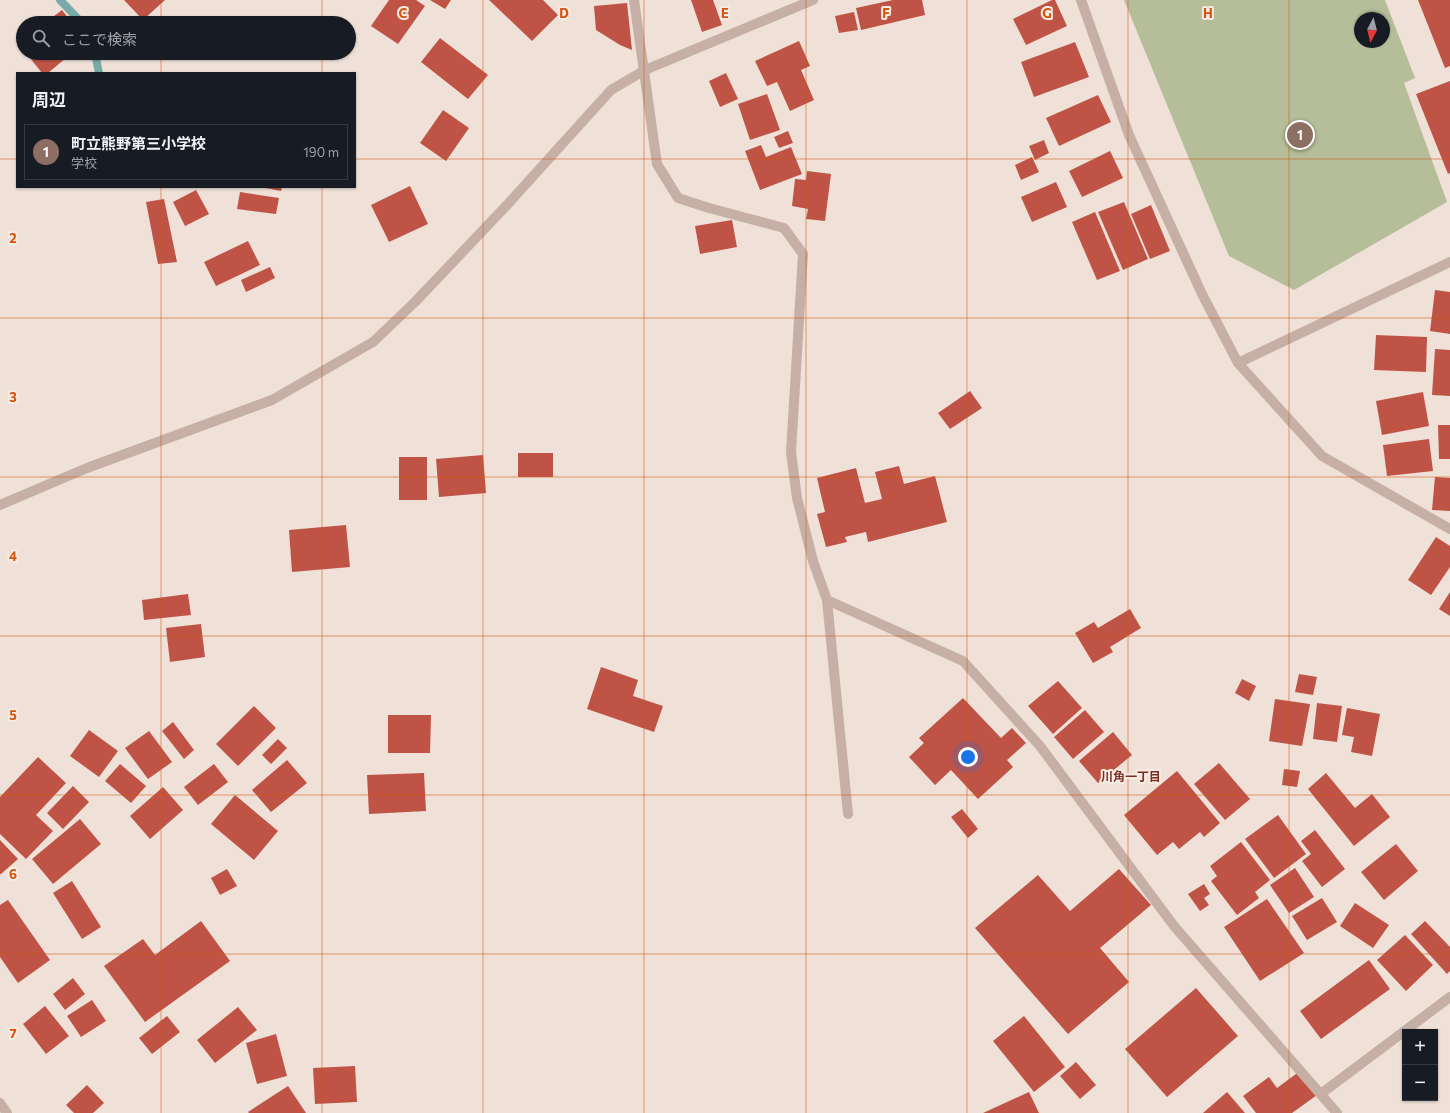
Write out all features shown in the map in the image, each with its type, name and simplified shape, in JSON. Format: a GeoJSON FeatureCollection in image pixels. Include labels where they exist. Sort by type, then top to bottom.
{"type":"FeatureCollection","features":[{"type":"Feature","properties":{"kind":"street"},"geometry":{"type":"LineString","coordinates":[[634,0],[657,164],[678,198],[784,228],[803,254],[791,452],[797,498],[813,561],[827,600],[848,814]]}},
{"type":"Feature","properties":{"kind":"street"},"geometry":{"type":"LineString","coordinates":[[0,505],[87,468],[272,400],[373,342],[432,285],[611,90],[645,70],[813,0]]}},
{"type":"Feature","properties":{"kind":"street"},"geometry":{"type":"LineString","coordinates":[[1081,0],[1129,135],[1202,294],[1238,363],[1322,456],[1450,529]]}},
{"type":"Feature","properties":{"kind":"street"},"geometry":{"type":"LineString","coordinates":[[1238,363],[1450,262]]}},
{"type":"Feature","properties":{"kind":"street"},"geometry":{"type":"LineString","coordinates":[[827,600],[963,661],[1040,746],[1174,926],[1322,1093],[1337,1113]]}},
{"type":"Feature","properties":{"kind":"street"},"geometry":{"type":"LineString","coordinates":[[1322,1093],[1450,997]]}},
{"type":"Feature","properties":{"kind":"street"},"geometry":{"type":"LineString","coordinates":[[0,1103],[7,1113]]}},
{"type":"Feature","properties":{"kind":"green space"},"geometry":{"type":"Polygon","coordinates":[[[1124,0],[1385,0],[1390,12],[1354,12],[1354,48],[1390,48],[1390,13],[1415,78],[1404,83],[1447,202],[1294,290],[1229,256],[1124,0]]]}},
{"type":"Feature","properties":{"kind":"building"},"geometry":{"type":"Polygon","coordinates":[[[124,0],[165,0],[147,16],[139,16],[124,0]]]}},
{"type":"Feature","properties":{"kind":"building"},"geometry":{"type":"Polygon","coordinates":[[[389,0],[416,0],[425,6],[398,44],[371,26],[389,0]]]}},
{"type":"Feature","properties":{"kind":"building"},"geometry":{"type":"Polygon","coordinates":[[[430,0],[451,0],[445,9],[430,0]]]}},
{"type":"Feature","properties":{"kind":"building"},"geometry":{"type":"Polygon","coordinates":[[[489,0],[543,0],[558,15],[532,41],[489,0]]]}},
{"type":"Feature","properties":{"kind":"building"},"geometry":{"type":"Polygon","coordinates":[[[691,0],[713,0],[722,25],[702,32],[691,0]]]}},
{"type":"Feature","properties":{"kind":"building"},"geometry":{"type":"Polygon","coordinates":[[[893,0],[922,0],[925,15],[861,30],[856,8],[893,0]]]}},
{"type":"Feature","properties":{"kind":"building"},"geometry":{"type":"Polygon","coordinates":[[[1052,0],[1055,0],[1067,26],[1026,45],[1013,19],[1052,0]]]}},
{"type":"Feature","properties":{"kind":"building"},"geometry":{"type":"Polygon","coordinates":[[[1418,0],[1450,0],[1450,66],[1445,68],[1418,0]]]}},
{"type":"Feature","properties":{"kind":"building"},"geometry":{"type":"Polygon","coordinates":[[[627,3],[632,50],[620,45],[596,30],[594,6],[627,3]]]}},
{"type":"Feature","properties":{"kind":"building"},"geometry":{"type":"Polygon","coordinates":[[[62,10],[67,16],[54,16],[62,10]]]}},
{"type":"Feature","properties":{"kind":"building"},"geometry":{"type":"Polygon","coordinates":[[[854,12],[858,30],[839,33],[835,16],[854,12]]]}},
{"type":"Feature","properties":{"kind":"building"},"geometry":{"type":"Polygon","coordinates":[[[440,38],[488,75],[468,99],[421,62],[440,38]]]}},
{"type":"Feature","properties":{"kind":"building"},"geometry":{"type":"Polygon","coordinates":[[[799,41],[810,66],[801,70],[814,100],[790,111],[777,82],[767,86],[755,61],[799,41]]]}},
{"type":"Feature","properties":{"kind":"building"},"geometry":{"type":"Polygon","coordinates":[[[1075,42],[1089,77],[1034,97],[1021,62],[1075,42]]]}},
{"type":"Feature","properties":{"kind":"building"},"geometry":{"type":"Polygon","coordinates":[[[32,60],[64,60],[49,72],[41,72],[32,60]]]}},
{"type":"Feature","properties":{"kind":"building"},"geometry":{"type":"Polygon","coordinates":[[[726,73],[738,99],[720,107],[709,81],[726,73]]]}},
{"type":"Feature","properties":{"kind":"building"},"geometry":{"type":"Polygon","coordinates":[[[1450,81],[1450,173],[1448,174],[1416,94],[1450,81]]]}},
{"type":"Feature","properties":{"kind":"building"},"geometry":{"type":"Polygon","coordinates":[[[767,94],[780,130],[750,140],[738,104],[767,94]]]}},
{"type":"Feature","properties":{"kind":"building"},"geometry":{"type":"Polygon","coordinates":[[[1098,95],[1111,122],[1059,146],[1046,118],[1098,95]]]}},
{"type":"Feature","properties":{"kind":"building"},"geometry":{"type":"Polygon","coordinates":[[[443,110],[469,128],[446,161],[420,143],[443,110]]]}},
{"type":"Feature","properties":{"kind":"building"},"geometry":{"type":"Polygon","coordinates":[[[788,131],[793,143],[779,148],[774,137],[788,131]]]}},
{"type":"Feature","properties":{"kind":"building"},"geometry":{"type":"Polygon","coordinates":[[[1044,140],[1049,153],[1035,160],[1029,146],[1044,140]]]}},
{"type":"Feature","properties":{"kind":"building"},"geometry":{"type":"Polygon","coordinates":[[[761,145],[766,157],[791,147],[802,174],[760,190],[745,151],[761,145]]]}},
{"type":"Feature","properties":{"kind":"building"},"geometry":{"type":"Polygon","coordinates":[[[1110,151],[1123,178],[1082,197],[1069,171],[1110,151]]]}},
{"type":"Feature","properties":{"kind":"building"},"geometry":{"type":"Polygon","coordinates":[[[1032,157],[1039,172],[1021,180],[1015,165],[1032,157]]]}},
{"type":"Feature","properties":{"kind":"building"},"geometry":{"type":"Polygon","coordinates":[[[807,171],[831,174],[825,221],[806,219],[808,209],[792,206],[795,179],[806,180],[807,171]]]}},
{"type":"Feature","properties":{"kind":"building"},"geometry":{"type":"Polygon","coordinates":[[[1056,182],[1067,207],[1032,222],[1021,197],[1056,182]]]}},
{"type":"Feature","properties":{"kind":"building"},"geometry":{"type":"Polygon","coordinates":[[[410,186],[428,224],[389,242],[371,205],[410,186]]]}},
{"type":"Feature","properties":{"kind":"building"},"geometry":{"type":"Polygon","coordinates":[[[265,188],[282,188],[281,191],[265,188]]]}},
{"type":"Feature","properties":{"kind":"building"},"geometry":{"type":"Polygon","coordinates":[[[196,190],[209,214],[185,226],[173,202],[196,190]]]}},
{"type":"Feature","properties":{"kind":"building"},"geometry":{"type":"Polygon","coordinates":[[[240,192],[279,198],[276,214],[237,209],[240,192]]]}},
{"type":"Feature","properties":{"kind":"building"},"geometry":{"type":"Polygon","coordinates":[[[164,199],[177,262],[158,264],[146,202],[164,199]]]}},
{"type":"Feature","properties":{"kind":"building"},"geometry":{"type":"Polygon","coordinates":[[[1124,202],[1148,259],[1123,270],[1098,212],[1124,202]]]}},
{"type":"Feature","properties":{"kind":"building"},"geometry":{"type":"Polygon","coordinates":[[[1151,205],[1170,251],[1150,259],[1131,214],[1151,205]]]}},
{"type":"Feature","properties":{"kind":"building"},"geometry":{"type":"Polygon","coordinates":[[[1095,212],[1120,271],[1097,280],[1072,222],[1095,212]]]}},
{"type":"Feature","properties":{"kind":"building"},"geometry":{"type":"Polygon","coordinates":[[[732,220],[737,247],[700,254],[695,226],[732,220]]]}},
{"type":"Feature","properties":{"kind":"building"},"geometry":{"type":"Polygon","coordinates":[[[248,241],[260,265],[216,286],[204,262],[248,241]]]}},
{"type":"Feature","properties":{"kind":"building"},"geometry":{"type":"Polygon","coordinates":[[[270,267],[275,278],[246,292],[241,280],[270,267]]]}},
{"type":"Feature","properties":{"kind":"building"},"geometry":{"type":"Polygon","coordinates":[[[1435,290],[1450,292],[1450,334],[1430,331],[1435,290]]]}},
{"type":"Feature","properties":{"kind":"building"},"geometry":{"type":"Polygon","coordinates":[[[1376,335],[1427,337],[1426,372],[1374,370],[1376,335]]]}},
{"type":"Feature","properties":{"kind":"building"},"geometry":{"type":"Polygon","coordinates":[[[1435,349],[1450,350],[1450,396],[1432,395],[1435,349]]]}},
{"type":"Feature","properties":{"kind":"building"},"geometry":{"type":"Polygon","coordinates":[[[970,391],[982,408],[950,429],[938,413],[970,391]]]}},
{"type":"Feature","properties":{"kind":"building"},"geometry":{"type":"Polygon","coordinates":[[[1423,392],[1429,426],[1382,435],[1376,401],[1423,392]]]}},
{"type":"Feature","properties":{"kind":"building"},"geometry":{"type":"Polygon","coordinates":[[[1438,425],[1450,425],[1450,459],[1439,459],[1438,425]]]}},
{"type":"Feature","properties":{"kind":"building"},"geometry":{"type":"Polygon","coordinates":[[[1429,439],[1433,471],[1387,476],[1383,445],[1429,439]]]}},
{"type":"Feature","properties":{"kind":"building"},"geometry":{"type":"Polygon","coordinates":[[[518,453],[553,453],[553,477],[518,477],[518,453]]]}},
{"type":"Feature","properties":{"kind":"building"},"geometry":{"type":"Polygon","coordinates":[[[483,455],[486,493],[439,497],[436,459],[483,455]]]}},
{"type":"Feature","properties":{"kind":"building"},"geometry":{"type":"Polygon","coordinates":[[[399,457],[427,457],[427,500],[399,500],[399,457]]]}},
{"type":"Feature","properties":{"kind":"building"},"geometry":{"type":"Polygon","coordinates":[[[899,466],[904,484],[935,476],[947,522],[868,542],[866,532],[845,537],[847,542],[826,547],[817,514],[825,512],[817,478],[856,468],[865,503],[882,499],[875,472],[899,466]]]}},
{"type":"Feature","properties":{"kind":"building"},"geometry":{"type":"Polygon","coordinates":[[[1435,477],[1450,478],[1450,511],[1432,510],[1435,477]]]}},
{"type":"Feature","properties":{"kind":"building"},"geometry":{"type":"Polygon","coordinates":[[[346,525],[350,567],[292,572],[289,530],[346,525]]]}},
{"type":"Feature","properties":{"kind":"building"},"geometry":{"type":"Polygon","coordinates":[[[1436,537],[1450,546],[1450,567],[1431,595],[1408,580],[1436,537]]]}},
{"type":"Feature","properties":{"kind":"building"},"geometry":{"type":"Polygon","coordinates":[[[1450,592],[1450,616],[1439,609],[1450,592]]]}},
{"type":"Feature","properties":{"kind":"building"},"geometry":{"type":"Polygon","coordinates":[[[188,594],[191,615],[144,620],[142,600],[188,594]]]}},
{"type":"Feature","properties":{"kind":"building"},"geometry":{"type":"Polygon","coordinates":[[[1130,609],[1141,628],[1110,647],[1113,652],[1093,663],[1075,633],[1094,622],[1098,628],[1130,609]]]}},
{"type":"Feature","properties":{"kind":"building"},"geometry":{"type":"Polygon","coordinates":[[[201,624],[205,657],[170,662],[166,628],[201,624]]]}},
{"type":"Feature","properties":{"kind":"building"},"geometry":{"type":"Polygon","coordinates":[[[601,667],[638,680],[633,696],[663,706],[654,732],[587,709],[601,667]]]}},
{"type":"Feature","properties":{"kind":"building"},"geometry":{"type":"Polygon","coordinates":[[[1299,674],[1317,677],[1313,695],[1295,692],[1299,674]]]}},
{"type":"Feature","properties":{"kind":"building"},"geometry":{"type":"Polygon","coordinates":[[[1242,679],[1256,686],[1249,701],[1235,693],[1242,679]]]}},
{"type":"Feature","properties":{"kind":"building"},"geometry":{"type":"Polygon","coordinates":[[[1058,681],[1082,708],[1053,734],[1028,706],[1058,681]]]}},
{"type":"Feature","properties":{"kind":"building"},"geometry":{"type":"Polygon","coordinates":[[[963,698],[1001,738],[1012,728],[1026,743],[1007,760],[1013,767],[978,799],[951,770],[935,785],[909,757],[924,743],[919,738],[963,698]]]}},
{"type":"Feature","properties":{"kind":"building"},"geometry":{"type":"Polygon","coordinates":[[[1275,699],[1310,704],[1302,746],[1269,741],[1275,699]]]}},
{"type":"Feature","properties":{"kind":"building"},"geometry":{"type":"Polygon","coordinates":[[[1317,703],[1342,706],[1337,742],[1313,739],[1317,703]]]}},
{"type":"Feature","properties":{"kind":"building"},"geometry":{"type":"Polygon","coordinates":[[[254,706],[276,728],[238,766],[216,744],[254,706]]]}},
{"type":"Feature","properties":{"kind":"building"},"geometry":{"type":"Polygon","coordinates":[[[1347,708],[1380,714],[1372,756],[1351,752],[1354,737],[1342,735],[1347,708]]]}},
{"type":"Feature","properties":{"kind":"building"},"geometry":{"type":"Polygon","coordinates":[[[1085,710],[1104,732],[1073,759],[1054,737],[1085,710]]]}},
{"type":"Feature","properties":{"kind":"building"},"geometry":{"type":"Polygon","coordinates":[[[388,715],[431,715],[430,753],[388,753],[388,715]]]}},
{"type":"Feature","properties":{"kind":"building"},"geometry":{"type":"Polygon","coordinates":[[[173,722],[194,750],[184,759],[162,731],[173,722]]]}},
{"type":"Feature","properties":{"kind":"building"},"geometry":{"type":"Polygon","coordinates":[[[89,730],[118,751],[99,777],[70,756],[89,730]]]}},
{"type":"Feature","properties":{"kind":"building"},"geometry":{"type":"Polygon","coordinates":[[[149,731],[172,762],[148,779],[125,748],[149,731]]]}},
{"type":"Feature","properties":{"kind":"building"},"geometry":{"type":"Polygon","coordinates":[[[1113,732],[1132,755],[1098,783],[1079,761],[1113,732]]]}},
{"type":"Feature","properties":{"kind":"building"},"geometry":{"type":"Polygon","coordinates":[[[278,739],[287,748],[271,764],[262,755],[278,739]]]}},
{"type":"Feature","properties":{"kind":"building"},"geometry":{"type":"Polygon","coordinates":[[[38,757],[66,783],[36,815],[53,831],[26,859],[0,834],[0,797],[38,757]]]}},
{"type":"Feature","properties":{"kind":"building"},"geometry":{"type":"Polygon","coordinates":[[[287,760],[307,783],[271,812],[252,790],[287,760]]]}},
{"type":"Feature","properties":{"kind":"building"},"geometry":{"type":"Polygon","coordinates":[[[1219,763],[1250,799],[1225,820],[1194,784],[1219,763]]]}},
{"type":"Feature","properties":{"kind":"building"},"geometry":{"type":"Polygon","coordinates":[[[120,764],[146,786],[131,803],[105,781],[120,764]]]}},
{"type":"Feature","properties":{"kind":"building"},"geometry":{"type":"Polygon","coordinates":[[[214,764],[228,782],[198,805],[184,787],[214,764]]]}},
{"type":"Feature","properties":{"kind":"building"},"geometry":{"type":"Polygon","coordinates":[[[1284,769],[1300,771],[1297,787],[1282,785],[1284,769]]]}},
{"type":"Feature","properties":{"kind":"building"},"geometry":{"type":"Polygon","coordinates":[[[1177,771],[1220,823],[1204,837],[1200,832],[1179,849],[1173,842],[1157,855],[1124,815],[1177,771]]]}},
{"type":"Feature","properties":{"kind":"building"},"geometry":{"type":"Polygon","coordinates":[[[424,773],[426,811],[369,814],[367,775],[424,773]]]}},
{"type":"Feature","properties":{"kind":"building"},"geometry":{"type":"Polygon","coordinates":[[[1326,773],[1355,808],[1372,794],[1390,817],[1354,846],[1308,789],[1326,773]]]}},
{"type":"Feature","properties":{"kind":"building"},"geometry":{"type":"Polygon","coordinates":[[[73,786],[89,802],[63,829],[47,813],[73,786]]]}},
{"type":"Feature","properties":{"kind":"building"},"geometry":{"type":"Polygon","coordinates":[[[163,787],[183,810],[150,839],[130,816],[163,787]]]}},
{"type":"Feature","properties":{"kind":"building"},"geometry":{"type":"Polygon","coordinates":[[[235,795],[278,831],[254,860],[211,824],[235,795]]]}},
{"type":"Feature","properties":{"kind":"building"},"geometry":{"type":"Polygon","coordinates":[[[962,809],[978,829],[968,838],[951,817],[962,809]]]}},
{"type":"Feature","properties":{"kind":"building"},"geometry":{"type":"Polygon","coordinates":[[[1278,815],[1306,854],[1274,878],[1245,839],[1278,815]]]}},
{"type":"Feature","properties":{"kind":"building"},"geometry":{"type":"Polygon","coordinates":[[[80,819],[101,844],[53,884],[32,859],[80,819]]]}},
{"type":"Feature","properties":{"kind":"building"},"geometry":{"type":"Polygon","coordinates":[[[1315,830],[1345,869],[1322,887],[1302,861],[1311,854],[1301,841],[1315,830]]]}},
{"type":"Feature","properties":{"kind":"building"},"geometry":{"type":"Polygon","coordinates":[[[0,840],[18,859],[1,874],[0,874],[0,840]]]}},
{"type":"Feature","properties":{"kind":"building"},"geometry":{"type":"Polygon","coordinates":[[[1241,842],[1270,880],[1255,892],[1259,898],[1237,915],[1211,881],[1217,876],[1210,866],[1241,842]]]}},
{"type":"Feature","properties":{"kind":"building"},"geometry":{"type":"Polygon","coordinates":[[[1396,844],[1418,871],[1384,900],[1361,872],[1396,844]]]}},
{"type":"Feature","properties":{"kind":"building"},"geometry":{"type":"Polygon","coordinates":[[[1295,868],[1314,897],[1289,913],[1270,885],[1295,868]]]}},
{"type":"Feature","properties":{"kind":"building"},"geometry":{"type":"Polygon","coordinates":[[[227,869],[237,886],[220,895],[211,878],[227,869]]]}},
{"type":"Feature","properties":{"kind":"building"},"geometry":{"type":"Polygon","coordinates":[[[1119,869],[1151,905],[1100,948],[1129,982],[1068,1034],[975,928],[1038,875],[1070,911],[1119,869]]]}},
{"type":"Feature","properties":{"kind":"building"},"geometry":{"type":"Polygon","coordinates":[[[72,881],[101,927],[82,939],[53,893],[72,881]]]}},
{"type":"Feature","properties":{"kind":"building"},"geometry":{"type":"Polygon","coordinates":[[[1204,884],[1210,894],[1204,898],[1209,905],[1200,911],[1188,894],[1204,884]]]}},
{"type":"Feature","properties":{"kind":"building"},"geometry":{"type":"Polygon","coordinates":[[[1322,898],[1337,922],[1307,940],[1292,916],[1322,898]]]}},
{"type":"Feature","properties":{"kind":"building"},"geometry":{"type":"Polygon","coordinates":[[[1267,899],[1304,953],[1260,981],[1224,927],[1267,899]]]}},
{"type":"Feature","properties":{"kind":"building"},"geometry":{"type":"Polygon","coordinates":[[[8,900],[50,960],[18,983],[0,957],[0,905],[8,900]]]}},
{"type":"Feature","properties":{"kind":"building"},"geometry":{"type":"Polygon","coordinates":[[[1355,903],[1389,925],[1373,948],[1340,926],[1355,903]]]}},
{"type":"Feature","properties":{"kind":"building"},"geometry":{"type":"Polygon","coordinates":[[[201,921],[230,961],[145,1022],[104,966],[143,939],[155,955],[201,921]]]}},
{"type":"Feature","properties":{"kind":"building"},"geometry":{"type":"Polygon","coordinates":[[[1425,921],[1450,947],[1450,971],[1447,974],[1411,934],[1425,921]]]}},
{"type":"Feature","properties":{"kind":"building"},"geometry":{"type":"Polygon","coordinates":[[[1405,935],[1433,965],[1406,991],[1377,960],[1405,935]]]}},
{"type":"Feature","properties":{"kind":"building"},"geometry":{"type":"Polygon","coordinates":[[[1369,960],[1390,989],[1321,1039],[1300,1011],[1369,960]]]}},
{"type":"Feature","properties":{"kind":"building"},"geometry":{"type":"Polygon","coordinates":[[[73,978],[85,994],[65,1010],[53,994],[73,978]]]}},
{"type":"Feature","properties":{"kind":"building"},"geometry":{"type":"Polygon","coordinates":[[[1196,988],[1238,1036],[1167,1097],[1125,1049],[1196,988]]]}},
{"type":"Feature","properties":{"kind":"building"},"geometry":{"type":"Polygon","coordinates":[[[92,1000],[106,1021],[81,1037],[67,1016],[92,1000]]]}},
{"type":"Feature","properties":{"kind":"building"},"geometry":{"type":"Polygon","coordinates":[[[45,1006],[69,1036],[46,1054],[23,1024],[45,1006]]]}},
{"type":"Feature","properties":{"kind":"building"},"geometry":{"type":"Polygon","coordinates":[[[238,1007],[257,1030],[215,1063],[197,1040],[238,1007]]]}},
{"type":"Feature","properties":{"kind":"building"},"geometry":{"type":"Polygon","coordinates":[[[167,1016],[180,1032],[152,1054],[139,1038],[167,1016]]]}},
{"type":"Feature","properties":{"kind":"building"},"geometry":{"type":"Polygon","coordinates":[[[1024,1016],[1065,1067],[1034,1092],[993,1041],[1024,1016]]]}},
{"type":"Feature","properties":{"kind":"building"},"geometry":{"type":"Polygon","coordinates":[[[276,1034],[287,1076],[257,1084],[246,1043],[276,1034]]]}},
{"type":"Feature","properties":{"kind":"building"},"geometry":{"type":"Polygon","coordinates":[[[1076,1062],[1096,1085],[1080,1099],[1060,1076],[1076,1062]]]}},
{"type":"Feature","properties":{"kind":"building"},"geometry":{"type":"Polygon","coordinates":[[[355,1066],[357,1102],[315,1104],[313,1068],[355,1066]]]}},
{"type":"Feature","properties":{"kind":"building"},"geometry":{"type":"Polygon","coordinates":[[[1300,1071],[1317,1095],[1292,1113],[1256,1113],[1243,1096],[1269,1077],[1277,1088],[1300,1071]]]}},
{"type":"Feature","properties":{"kind":"building"},"geometry":{"type":"Polygon","coordinates":[[[87,1085],[104,1103],[93,1113],[74,1113],[66,1105],[87,1085]]]}},
{"type":"Feature","properties":{"kind":"building"},"geometry":{"type":"Polygon","coordinates":[[[288,1086],[306,1113],[248,1112],[288,1086]]]}},
{"type":"Feature","properties":{"kind":"building"},"geometry":{"type":"Polygon","coordinates":[[[1029,1092],[1039,1113],[983,1113],[1029,1092]]]}},
{"type":"Feature","properties":{"kind":"building"},"geometry":{"type":"Polygon","coordinates":[[[1227,1092],[1245,1113],[1203,1113],[1227,1092]]]}},
{"type":"Feature","properties":{"kind":"waterway"},"geometry":{"type":"LineString","coordinates":[[60,0],[75,16]]}},
{"type":"Feature","properties":{"kind":"waterway"},"geometry":{"type":"LineString","coordinates":[[96,60],[99,72]]}},
{"type":"Feature","properties":{"kind":"place","name":"町立熊野第三小学校"},"geometry":{"type":"Point","coordinates":[1300,135]}},
{"type":"Feature","properties":{"kind":"district","name":"川角一丁目"},"geometry":{"type":"Point","coordinates":[1131,776]}}]}
